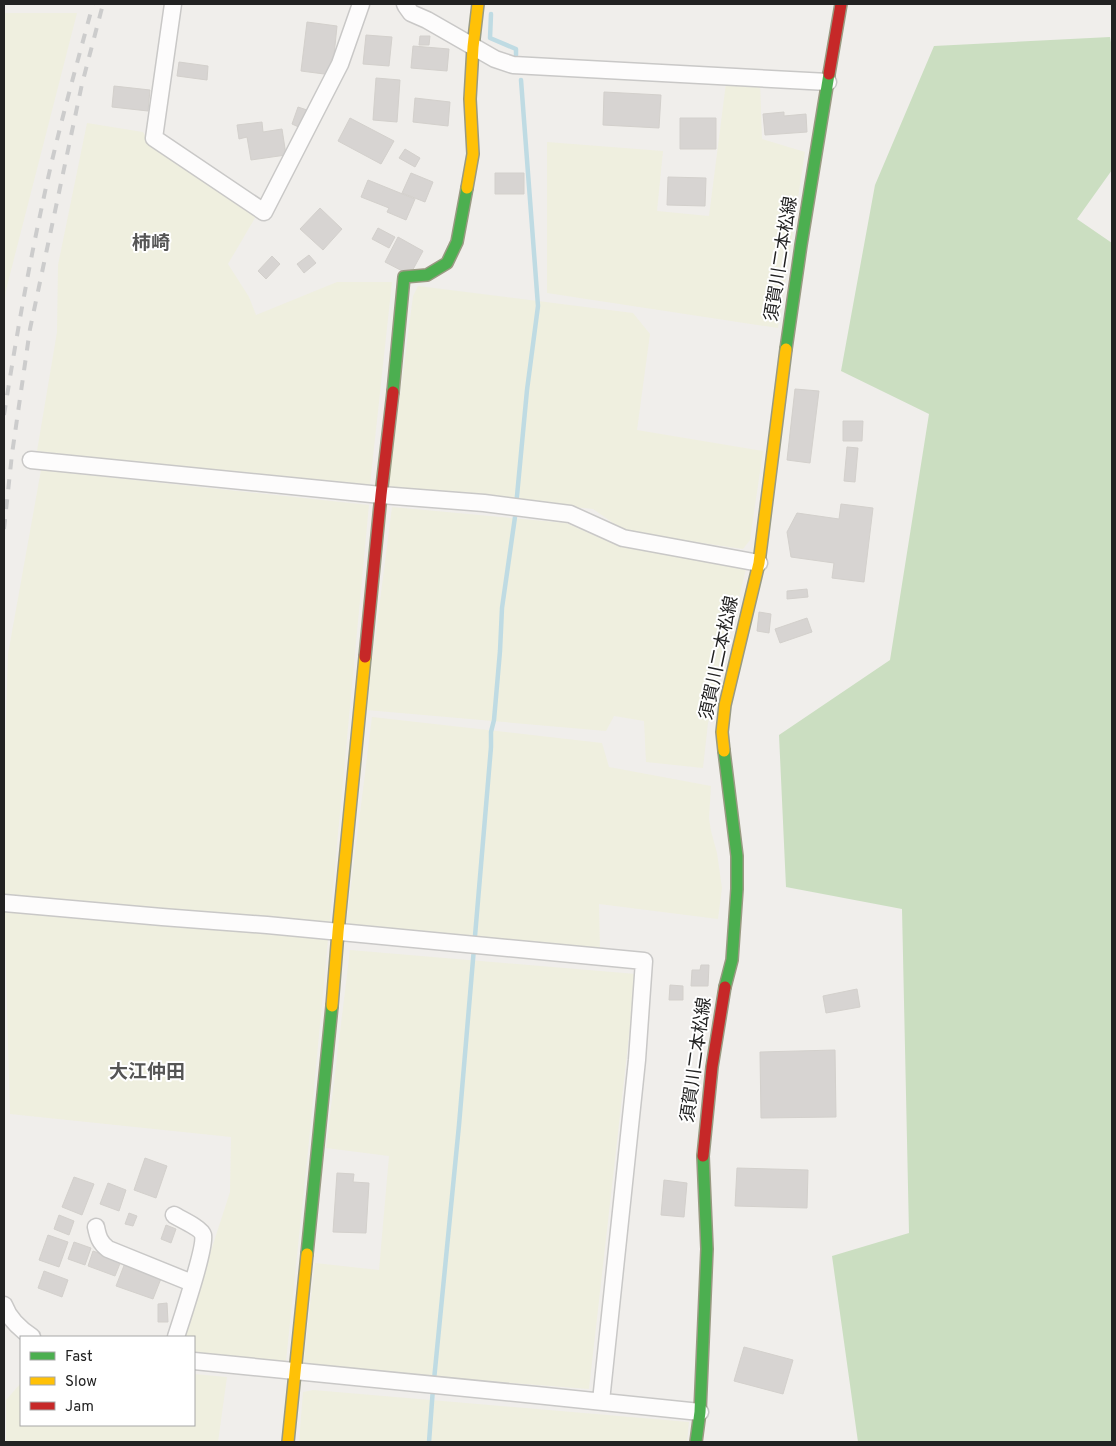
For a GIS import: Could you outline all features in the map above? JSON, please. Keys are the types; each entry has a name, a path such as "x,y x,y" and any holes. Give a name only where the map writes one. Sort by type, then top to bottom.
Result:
{"street":[{"path":"173,4 154,138 264,212 340,64 361,4"},
{"path":"406,4 411,13 496,59 513,65 828,82"},
{"path":"288,1442 327,1066 338,932 381,495 392,416 404,276 427,275 447,263 457,242 473,154 470,99 478,4"},
{"name":"須賀川二本松線","path":"696,1442 700,1412 706,1250 704,1152 712,1067 724,992 732,960 737,889 737,856 722,732 728,692 758,563 788,331 841,4"},
{"path":"31,460 517,507 570,514 623,538 758,563"},
{"path":"4,903 267,925 644,961 636,1069 601,1401"},
{"path":"174,1215 200,1230 203,1235 200,1256 176,1336"},
{"path":"96,1227 102,1245 108,1249 192,1283"},
{"path":"4,1306 7,1314 30,1336"},
{"path":"195,1361 700,1412"}],"green space":[{"path":"4,13 77,13 6,290 4,306"},
{"path":"1110,37 1112,48 1112,170 1077,219 1112,243 1112,1442 858,1442 832,1256 909,1233 902,909 786,887 779,735 890,660 929,414 841,371 875,185 934,46"},
{"path":"760,81 762,139 805,152 778,328 547,293 547,142 663,151 657,211 709,216 726,83"},
{"path":"87,123 143,132 152,147 259,211 228,264 249,297 256,315 337,282 392,282 370,485 243,475 37,451 57,332 58,265"},
{"path":"418,286 633,313 650,334 637,430 763,451 750,540 743,549 626,532 593,509 388,488 413,296"},
{"path":"41,470 369,505 309,1141 286,1361 195,1353 195,1336 183,1336 230,1192 231,1137 10,1114 4,900 4,777 8,654"},
{"path":"392,507 566,523 616,545 746,569 708,723 703,768 646,762 644,721 614,716 606,731 366,710"},
{"path":"372,717 602,743 609,767 711,786 709,818 722,888 718,919 599,904 600,951 346,926"},
{"path":"350,950 636,974 589,1389 303,1367 315,1263 379,1270 389,1156 326,1148"},
{"path":"195,1374 227,1377 218,1442 6,1442 6,1400 20,1384 20,1426 195,1426"},
{"path":"313,1390 689,1422 687,1442 299,1442 303,1392"}],"building":[{"path":"307,22 337,26 332,75 301,71"},
{"path":"366,35 392,37 389,66 363,64"},
{"path":"420,36 430,36 429,45 419,45"},
{"path":"413,46 449,49 447,71 411,68"},
{"path":"179,62 208,66 207,80 177,76"},
{"path":"376,78 400,80 397,122 373,120"},
{"path":"114,86 150,90 148,111 112,107"},
{"path":"604,92 661,95 659,128 603,125"},
{"path":"415,98 450,102 448,126 413,122"},
{"path":"298,107 310,111 303,129 292,124"},
{"path":"784,112 784,116 806,114 807,132 765,135 763,114"},
{"path":"350,118 394,141 381,164 338,141"},
{"path":"680,118 716,118 716,149 680,149"},
{"path":"262,122 263,132 282,129 286,155 251,160 247,137 239,139 237,125"},
{"path":"405,149 420,158 415,167 399,158"},
{"path":"411,173 433,182 425,202 402,193"},
{"path":"495,173 524,173 524,194 495,194"},
{"path":"668,177 706,178 705,206 667,205"},
{"path":"368,180 415,199 406,220 387,212 389,208 361,197"},
{"path":"320,208 342,229 323,250 300,229"},
{"path":"378,228 395,237 389,248 372,239"},
{"path":"398,237 423,251 410,275 385,262"},
{"path":"309,255 316,263 304,273 297,264"},
{"path":"272,256 280,264 266,279 258,271"},
{"path":"795,389 819,391 810,463 787,460"},
{"path":"843,421 863,421 862,441 843,441"},
{"path":"847,447 858,448 855,482 844,481"},
{"path":"841,504 873,508 864,582 832,578 834,563 791,557 787,532 797,513 839,519"},
{"path":"807,589 808,597 787,599 787,591"},
{"path":"759,612 771,614 769,633 757,631"},
{"path":"807,618 812,632 780,643 775,629"},
{"path":"701,965 709,965 708,986 691,986 692,970 700,970"},
{"path":"670,985 683,986 683,1000 669,1000"},
{"path":"857,989 860,1007 826,1013 823,996"},
{"path":"835,1050 836,1117 761,1118 760,1052"},
{"path":"145,1158 167,1166 156,1198 134,1190"},
{"path":"737,1168 808,1170 807,1208 735,1206"},
{"path":"337,1173 354,1174 353,1182 369,1183 366,1233 333,1232"},
{"path":"74,1177 94,1184 82,1215 62,1207"},
{"path":"664,1180 687,1183 684,1217 661,1215"},
{"path":"108,1183 126,1190 119,1211 100,1204"},
{"path":"129,1213 137,1216 133,1226 125,1224"},
{"path":"59,1215 74,1221 69,1235 54,1229"},
{"path":"166,1225 176,1229 171,1243 161,1239"},
{"path":"48,1235 68,1242 59,1267 39,1260"},
{"path":"74,1242 91,1248 85,1265 68,1259"},
{"path":"93,1251 121,1261 115,1276 88,1266"},
{"path":"125,1263 162,1276 153,1299 116,1286"},
{"path":"44,1271 68,1280 62,1297 38,1288"},
{"path":"167,1303 168,1322 158,1322 158,1304"},
{"path":"744,1347 793,1360 783,1394 734,1381"}],"waterway":[{"path":"491,14 490,38 516,49 516,55"},
{"path":"434,1380 459,1125 491,732 494,720 500,651 502,608 515,517 527,390 538,306 521,80"},
{"path":"429,1442 433,1388"}],"railway":[{"path":"4,415 26,284 47,181 93,4"},
{"path":"4,529 12,454 30,329 82,84 103,4"}],"traffic: fast":[{"path":"786,349 829,74"},
{"path":"393,392 404,277 427,275 447,263 457,242 467,188"},
{"path":"724,751 737,856 737,889 732,960 725,987"},
{"path":"307,1254 332,1006"},
{"path":"696,1442 700,1412 707,1249 703,1156"}],"traffic: slow":[{"path":"467,188 473,154 470,99 478,4"},
{"path":"724,751 722,732 725,705 759,563 786,349"},
{"path":"332,1006 365,657"},
{"path":"288,1442 307,1254"}],"traffic: jam":[{"path":"829,74 841,4"},
{"path":"365,657 393,392"},
{"path":"703,1156 712,1067 725,987"}],"district":[{"name":"柿崎","path":"151,244"},
{"name":"大江仲田","path":"147,1073"}]}
